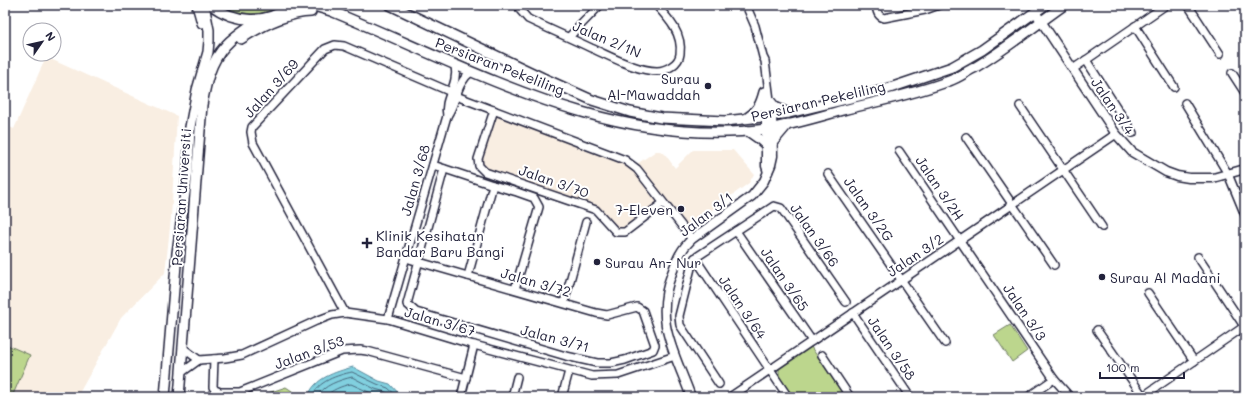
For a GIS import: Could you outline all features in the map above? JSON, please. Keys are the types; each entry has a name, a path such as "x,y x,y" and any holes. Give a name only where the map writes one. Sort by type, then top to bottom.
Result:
{"main road":[{"path":"190,126 191,95 201,60 204,31 197,5"},
{"name":"Persiaran Universiti","path":"165,397 178,253 188,170 190,126 196,90 208,52 209,30 204,5"},
{"path":"211,5 227,15 237,18 258,20"},
{"name":"Persiaran Pekeliling","path":"390,5 592,100 661,118 725,121 789,113 884,90 952,67 982,50 1045,5"},
{"name":"Persiaran Pekeliling","path":"258,20 273,16 289,7 314,6 346,17 471,72 551,103 631,124 674,131 718,132 748,131 788,124 891,99 951,81 986,60 1064,5"},
{"path":"200,131 210,87 217,66 226,53 248,34 276,21 300,13 310,12 334,17 346,17"},
{"name":"Persiaran Universiti","path":"179,397 202,105 207,80 215,58 226,44 258,20"},
{"path":"746,119 756,112 764,92"},
{"path":"770,101 775,107 789,113"},
{"path":"748,131 770,145 788,124"}],"street":[{"name":"Jalan 2/1N","path":"519,5 520,10 528,19 630,64 659,71 667,69 678,60 681,46 678,33 669,19 656,5"},
{"path":"569,37 600,5"},
{"path":"746,5 755,26 765,61 770,101 769,116"},
{"path":"876,5 878,14 880,17 884,18 925,10 939,5"},
{"path":"1073,69 1166,5"},
{"path":"1188,5 1220,54"},
{"name":"Jalan 3/4","path":"1035,12 1116,134 1132,152 1166,172 1178,176 1213,178 1245,169"},
{"path":"1135,26 1174,87"},
{"name":"Jalan 3/69","path":"345,312 254,143 251,132 252,127 325,50 335,45 344,46 454,94 625,160 637,169 692,239"},
{"path":"763,57 761,61 764,92 769,116"},
{"path":"1086,60 1133,133"},
{"name":"Jalan 3/68","path":"388,319 447,116 452,110 456,78 455,65"},
{"name":"Jalan 3/68","path":"454,94 462,79 471,72"},
{"path":"1232,73 1245,93"},
{"path":"1185,103 1228,174 1245,215"},
{"path":"1020,106 1102,227"},
{"name":"Jalan 3/70","path":"494,110 478,159 479,166 485,172 596,210 616,232 625,232 663,203"},
{"name":"Jalan 3/1","path":"691,397 666,330 664,307 670,277 676,260 685,246 692,239 752,196 761,185 768,172 766,166 770,145 769,116"},
{"name":"Jalan 3/2","path":"730,397 1116,134"},
{"path":"966,137 1054,265"},
{"name":"Jalan 3/2H","path":"899,151 960,240"},
{"path":"433,165 534,198 539,207 515,289"},
{"path":"419,262 444,169"},
{"name":"Jalan 3/2G","path":"828,174 945,343"},
{"path":"468,276 492,185"},
{"name":"Jalan 3/66","path":"695,258 774,206 781,208 846,302"},
{"path":"564,303 586,222"},
{"name":"Jalan 3/65","path":"736,230 812,341"},
{"name":"Jalan 3/3","path":"960,240 1054,379 1070,397"},
{"path":"1097,330 1142,397 1245,326 1198,257"},
{"name":"Jalan 3/72","path":"406,258 607,315 637,307"},
{"path":"695,258 679,316 680,325 719,384"},
{"name":"Jalan 3/64","path":"695,258 788,397"},
{"name":"Jalan 3/71","path":"419,262 407,304 416,312 566,356 597,363 610,363 625,360 653,350 655,346 643,311 637,307"},
{"path":"1148,293 1194,360"},
{"name":"Jalan 3/67","path":"199,360 242,355 321,319 345,312 388,319 474,345 592,376 618,375 675,356"},
{"name":"Jalan 3/58","path":"853,314 910,397"},
{"path":"461,397 474,345"},
{"path":"181,373 199,360 183,348"},
{"name":"Jalan 3/53","path":"214,359 213,387 220,392 240,392 342,351 353,350 367,351 466,378"},
{"path":"822,355 850,397"},
{"path":"562,397 569,371"},
{"path":"512,397 517,377"},
{"path":"1028,397 1054,379"}],"shaded area":[{"path":"44,62 57,62 177,116 171,218 165,273 121,318 77,397 5,397 5,125 14,129"},
{"path":"496,114 622,162 631,167 659,201 624,229 617,229 598,208 487,170 480,164"},
{"path":"693,150 733,150 754,174 749,183 687,228 637,164 656,151 660,151 665,154 675,168"}],"green space":[{"path":"223,5 280,5 267,12 252,14 229,9"},
{"path":"1010,325 1027,351 1012,362 994,335"},
{"path":"5,344 30,355 12,397 5,397"},
{"path":"811,347 845,397 793,397 779,376 779,368"},
{"path":"286,387 298,395 298,397 262,397 262,395"}],"water":[{"path":"353,367 379,381 390,384 402,397 308,397 311,390 320,380 339,371"}],"place":[{"name":"Surau Al-Mawaddah","path":"708,86"},
{"name":"7-Eleven","path":"681,209"},
{"name":"Klinik Kesihatan Bandar Baru Bangi","path":"367,243"},
{"name":"Surau An- Nur","path":"597,262"},
{"name":"Surau Al Madani","path":"1102,277"}]}
